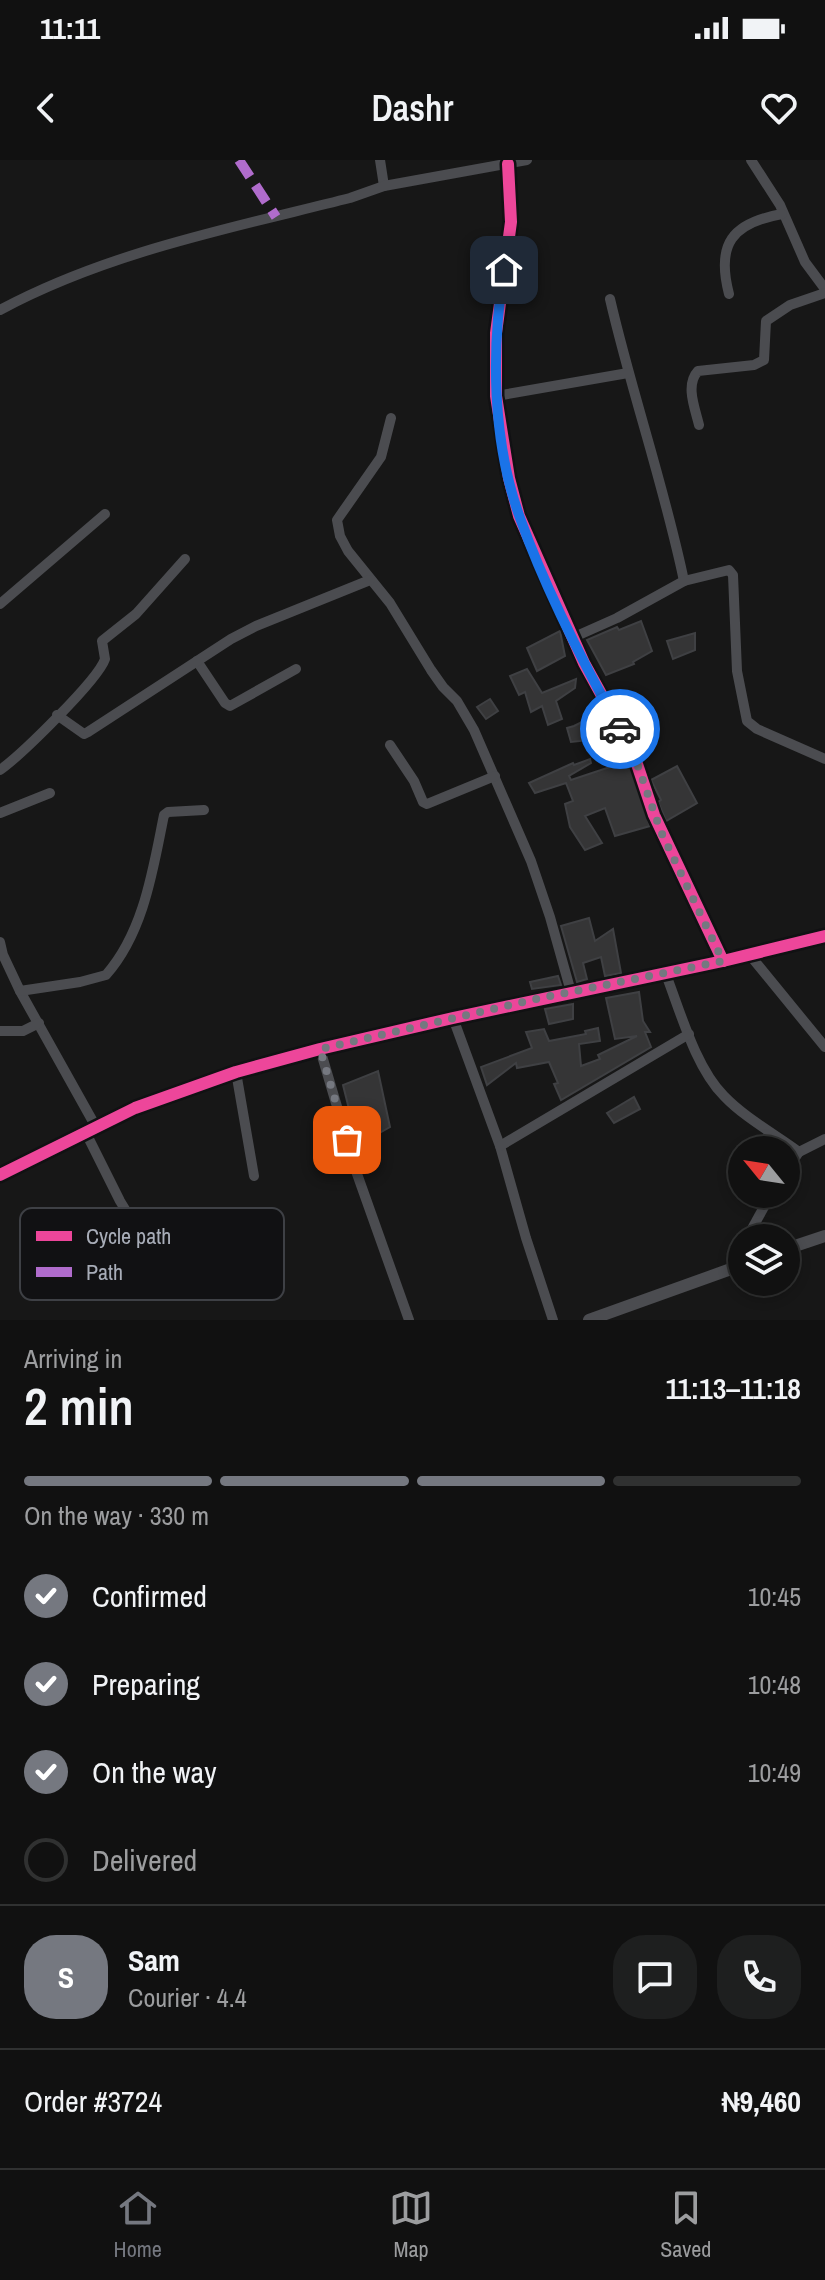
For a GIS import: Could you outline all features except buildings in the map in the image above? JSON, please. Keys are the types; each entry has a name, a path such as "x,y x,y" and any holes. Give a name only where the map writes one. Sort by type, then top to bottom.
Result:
{"street":[{"path":"380,160 384,186"},
{"path":"0,310 35,291 97,265 350,198 384,186 527,160"},
{"path":"699,425 692,377 698,371 754,365 764,360 766,321 790,305 825,291 805,262 770,188 751,160"},
{"path":"508,164 511,222 496,333 496,396 509,478 519,516 592,680 633,752 657,824 723,961"},
{"path":"729,294 725,258 728,241 750,224 782,214"},
{"path":"610,299 628,373 669,508 684,581"},
{"path":"496,396 628,373"},
{"path":"391,418 381,457 337,520 340,536 348,551 390,603 474,730 531,861 571,992"},
{"path":"0,604 105,514"},
{"path":"0,770 41,733 105,663 102,641 136,614 185,559"},
{"path":"572,638 617,618 684,581 731,571 737,671 747,721 757,729 825,759"},
{"path":"57,715 84,734 256,626 370,580"},
{"path":"197,661 230,706 296,669"},
{"path":"390,745 427,804 495,776"},
{"path":"0,813 50,793"},
{"path":"20,991 106,975 129,941 147,891 164,815 168,812 204,810"},
{"path":"0,1175 135,1108 236,1072 453,1018 723,961 825,936"},
{"path":"0,942 20,991 39,1023 126,1208"},
{"path":"749,954 825,1047"},
{"path":"665,972 689,1034 706,1070 723,1096 777,1136"},
{"path":"453,1018 500,1146 553,1320"},
{"path":"0,1031 23,1031 39,1023"},
{"path":"500,1146 689,1034"},
{"path":"320,1049 356,1171 409,1320"},
{"path":"236,1072 254,1176"},
{"path":"800,1152 825,1139"},
{"path":"800,1244 825,1236"},
{"path":"589,1320 728,1269"}],"marked path":[{"path":"239,160 276,217"}],"cycle path":[{"path":"508,164 511,222 496,333 496,396 509,478 519,516 584,663 633,752 654,815 723,961"},
{"path":"0,1175 135,1108 236,1072 453,1018 723,961 825,936"}],"way so far":[{"path":"347,1140 320,1049 541,998 723,961 661,832 633,752 620,729"}],"route":[{"path":"504,270 495,366 496,396 509,478 519,516 542,571 592,680 620,729"}]}
